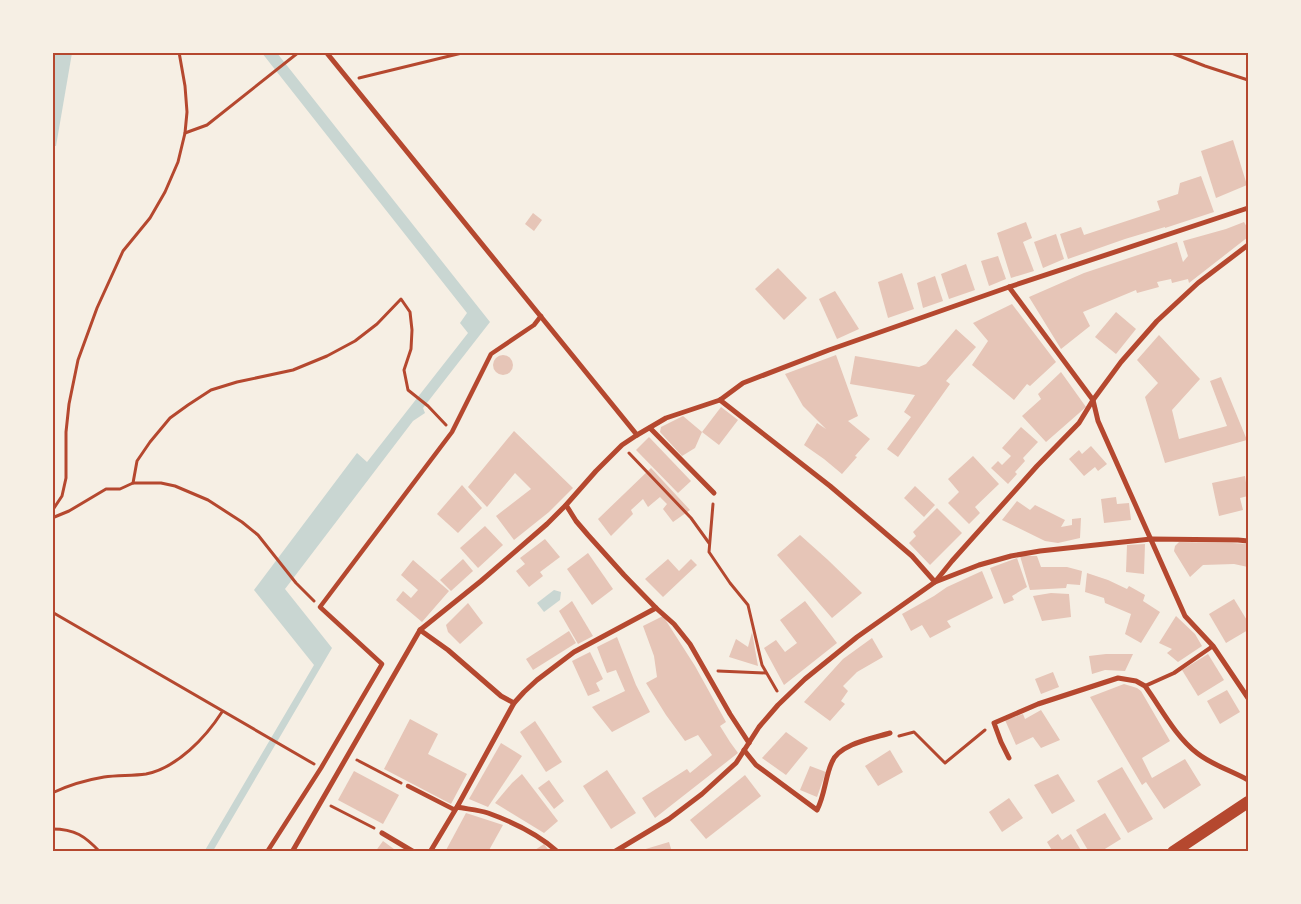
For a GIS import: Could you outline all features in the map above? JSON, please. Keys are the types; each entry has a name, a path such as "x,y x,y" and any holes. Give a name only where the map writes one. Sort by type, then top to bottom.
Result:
{"main road":[{"path":"1173,852 1248,802"}],"street":[{"path":"326,52 637,434"},
{"path":"292,852 420,630 547,524 622,445 637,434 666,418 720,400 743,383 838,346 1248,208"},
{"path":"935,582 1037,466 1079,423 1093,400 1121,362 1157,321 1198,283 1248,245"},
{"path":"1009,287 1093,400 1098,421 1185,616 1213,646 1248,698"},
{"path":"266,852 321,768 382,664 320,607 452,432 491,354 534,325 541,316"},
{"path":"720,400 830,486 912,556 935,582"},
{"path":"650,428 714,493"},
{"path":"566,505 588,535 624,575 674,624 690,644 749,743"},
{"path":"614,852 669,819 702,794 736,763 759,726 805,679 856,637 935,582 979,565 1011,556 1040,551 1151,539 1248,541"},
{"path":"430,852 514,703 524,692 574,652 656,608"},
{"path":"420,630 448,650 501,696 514,703"},
{"path":"1010,758 1001,742 994,723 1038,704 1118,678 1136,681 1145,686 1178,734 1197,753 1248,780"},
{"path":"744,750 756,764 816,810 821,801 832,760 848,746 890,733"},
{"path":"408,786 456,808 487,813 523,828 547,842 558,852"},
{"path":"382,833 414,852"}],"lane":[{"path":"1145,686 1174,673 1213,646"}],"path":[{"path":"52,511 62,496 66,478 66,432 69,404 78,360 97,308 123,251 150,218 165,192 178,162 185,133 187,112 179,52"},
{"path":"185,133 207,125 300,52"},
{"path":"348,80 466,52"},
{"path":"1169,52 1248,80"},
{"path":"133,484 137,461 150,442 170,418 188,405 211,390 237,382 293,370 327,356 355,341 377,324 401,299 410,312 412,330 411,349 404,370 408,390 428,406 452,432"},
{"path":"622,445 691,518 709,543"},
{"path":"52,518 70,511 106,489 120,489 133,484 161,483 174,486 208,500 227,511 252,530 296,583 320,607"},
{"path":"714,493 709,552 748,605 762,665 783,700"},
{"path":"52,612 321,768"},
{"path":"705,670 767,673"},
{"path":"52,793 104,777 148,774 159,770 175,762 190,749 212,728 222,712"},
{"path":"890,733 894,738 914,732 945,763 994,723"},
{"path":"348,756 408,786"},
{"path":"321,802 382,833"},
{"path":"52,829 72,831 88,840 100,852"}],"shaded area":[{"path":"52,53 72,53 56,146 53,146"},
{"path":"262,53 277,53 490,322 423,408 425,413 413,421 285,589 332,648 213,851 204,852 314,665 254,590 357,453 367,462 468,333 460,323 467,313"},
{"path":"554,590 561,592 560,600 544,612 537,603"}],"building":[{"path":"1233,140 1247,185 1216,198 1201,151"},
{"path":"1201,176 1214,212 1125,239 1068,259 1060,234 1081,227 1084,235 1160,210 1157,201 1178,194 1180,183"},
{"path":"533,213 542,220 534,231 525,224"},
{"path":"1026,222 1032,238 1023,242 1034,271 1011,278 997,233"},
{"path":"1244,222 1248,229 1248,237 1189,283 1188,279 1172,283 1171,279 1157,282 1159,287 1137,293 1136,290 1083,312 1090,326 1061,349 1029,297 1084,273 1177,242 1183,262 1188,256 1183,241"},
{"path":"1056,234 1064,259 1043,268 1034,242"},
{"path":"998,256 1006,279 989,286 981,261"},
{"path":"966,264 975,290 949,299 941,274"},
{"path":"778,268 807,298 784,320 755,289"},
{"path":"902,273 914,309 888,318 878,282"},
{"path":"935,276 943,301 923,308 917,283"},
{"path":"835,291 859,329 837,339 819,299"},
{"path":"1012,304 1056,362 1030,386 1027,384 1014,400 972,365 988,341 973,323"},
{"path":"1116,312 1136,329 1116,354 1095,337"},
{"path":"956,329 976,347 946,381 950,384 898,457 887,449 911,417 904,412 915,395 850,384 855,356 919,367 926,364"},
{"path":"1159,335 1200,379 1172,410 1179,439 1227,426 1210,381 1221,377 1247,440 1165,463 1145,397 1158,383 1137,360"},
{"path":"503,355 510,358 513,365 510,372 503,375 496,372 493,365 496,358"},
{"path":"836,355 858,416 848,421 870,439 842,474 804,445 817,423 826,429 803,406 785,374"},
{"path":"1061,372 1086,407 1046,442 1022,416 1041,399 1038,394"},
{"path":"721,407 738,420 719,445 702,432"},
{"path":"683,416 702,432 695,448 682,456 660,432 661,427"},
{"path":"1021,427 1038,442 1023,458 1025,461 1015,472 1017,474 1008,484 991,468 998,461 1002,465 1011,456 1002,448"},
{"path":"514,431 573,488 549,512 514,540 496,516 531,489 515,473 487,507 468,487"},
{"path":"649,437 691,481 678,493 636,450"},
{"path":"1091,446 1107,464 1098,471 1095,467 1084,476 1069,459 1079,450 1082,454"},
{"path":"973,456 999,484 975,507 980,513 969,524 948,503 959,492 948,479"},
{"path":"651,468 690,510 673,522 663,509 667,504 660,497 648,507 643,499 631,510 633,514 611,536 598,519"},
{"path":"1245,476 1248,496 1240,498 1243,510 1219,516 1212,483"},
{"path":"462,485 482,508 458,533 437,514"},
{"path":"915,486 935,505 924,517 904,498"},
{"path":"1116,497 1117,504 1129,503 1131,520 1104,523 1101,499"},
{"path":"1017,501 1030,510 1035,505 1065,520 1061,527 1072,525 1072,519 1081,518 1080,538 1058,543 1045,541 1002,520"},
{"path":"937,508 962,533 930,565 909,543 916,536 913,532"},
{"path":"485,526 503,545 478,568 460,548"},
{"path":"800,535 862,593 832,618 777,555"},
{"path":"545,539 560,557 540,572 543,576 529,587 516,571 525,564 520,558"},
{"path":"1179,542 1248,544 1248,567 1234,564 1203,565 1190,577 1174,551 1175,546"},
{"path":"1145,544 1144,574 1126,572 1127,545"},
{"path":"588,553 613,589 592,605 567,569"},
{"path":"1020,556 1037,556 1041,567 1067,567 1082,571 1080,585 1067,584 1066,588 1030,590"},
{"path":"1017,558 1027,587 1012,596 1014,600 1004,604 990,568"},
{"path":"463,559 473,571 451,591 440,580"},
{"path":"668,559 679,571 691,559 697,565 663,597 645,579"},
{"path":"413,560 449,591 422,622 396,600 403,591 411,598 418,590 401,575"},
{"path":"982,571 993,598 947,621 951,627 930,638 922,625 911,631 902,614 947,587"},
{"path":"1087,573 1127,589 1129,586 1145,595 1143,601 1160,612 1141,643 1125,634 1131,614 1105,603 1104,598 1085,592"},
{"path":"1051,593 1069,594 1071,617 1042,621 1033,596"},
{"path":"1234,599 1248,622 1248,630 1226,643 1209,614"},
{"path":"572,601 593,636 578,644 559,611"},
{"path":"805,601 837,643 784,685 764,648 776,640 785,652 797,643 780,620"},
{"path":"468,603 483,623 460,644 448,632 446,625"},
{"path":"663,616 695,666 726,722 720,726 738,753 655,818 642,798 687,769 690,773 712,755 698,735 685,741 646,683 657,677 654,656 643,626"},
{"path":"1176,616 1195,634 1202,646 1178,662 1167,653 1172,649 1159,643"},
{"path":"569,631 576,643 533,670 526,659"},
{"path":"752,632 758,666 729,657 736,639 748,647"},
{"path":"617,637 636,685 650,712 612,732 592,707 625,691 616,670 607,673 597,647"},
{"path":"872,638 883,657 857,672 843,686 848,691 841,701 845,704 830,721 804,702 843,659"},
{"path":"590,652 603,679 596,683 600,691 588,696 572,661"},
{"path":"1133,654 1125,671 1105,670 1092,674 1089,656"},
{"path":"1208,654 1224,680 1198,696 1182,670"},
{"path":"1053,672 1059,687 1041,694 1035,679"},
{"path":"1124,684 1141,691 1170,741 1142,758 1152,778 1185,759 1201,785 1164,809 1146,782 1142,785 1090,697"},
{"path":"1227,690 1240,712 1220,724 1207,701"},
{"path":"1041,710 1060,740 1041,748 1033,737 1016,745 1005,720 1023,714 1025,719"},
{"path":"410,719 438,734 428,754 467,774 451,804 384,769"},
{"path":"535,721 562,762 546,772 520,732"},
{"path":"786,732 808,748 786,775 762,758"},
{"path":"501,743 522,756 488,807 469,799"},
{"path":"890,750 903,772 878,786 865,766"},
{"path":"810,766 826,772 817,797 800,790"},
{"path":"1122,767 1153,819 1128,833 1097,781"},
{"path":"607,770 636,813 611,829 583,786"},
{"path":"354,771 399,795 383,824 338,800"},
{"path":"522,774 558,821 544,833 495,803"},
{"path":"1058,774 1075,801 1052,814 1034,785"},
{"path":"745,775 761,796 706,839 690,820"},
{"path":"549,780 564,801 554,809 538,788"},
{"path":"1009,798 1023,818 1002,832 989,812"},
{"path":"466,813 503,825 488,852 445,852"},
{"path":"1105,813 1121,839 1100,852 1089,852 1076,830"},
{"path":"1058,834 1062,840 1071,834 1082,852 1053,852 1047,842"},
{"path":"383,841 398,852 375,852"},
{"path":"669,842 672,852 639,852 639,851"},
{"path":"544,844 550,852 532,852"}]}
